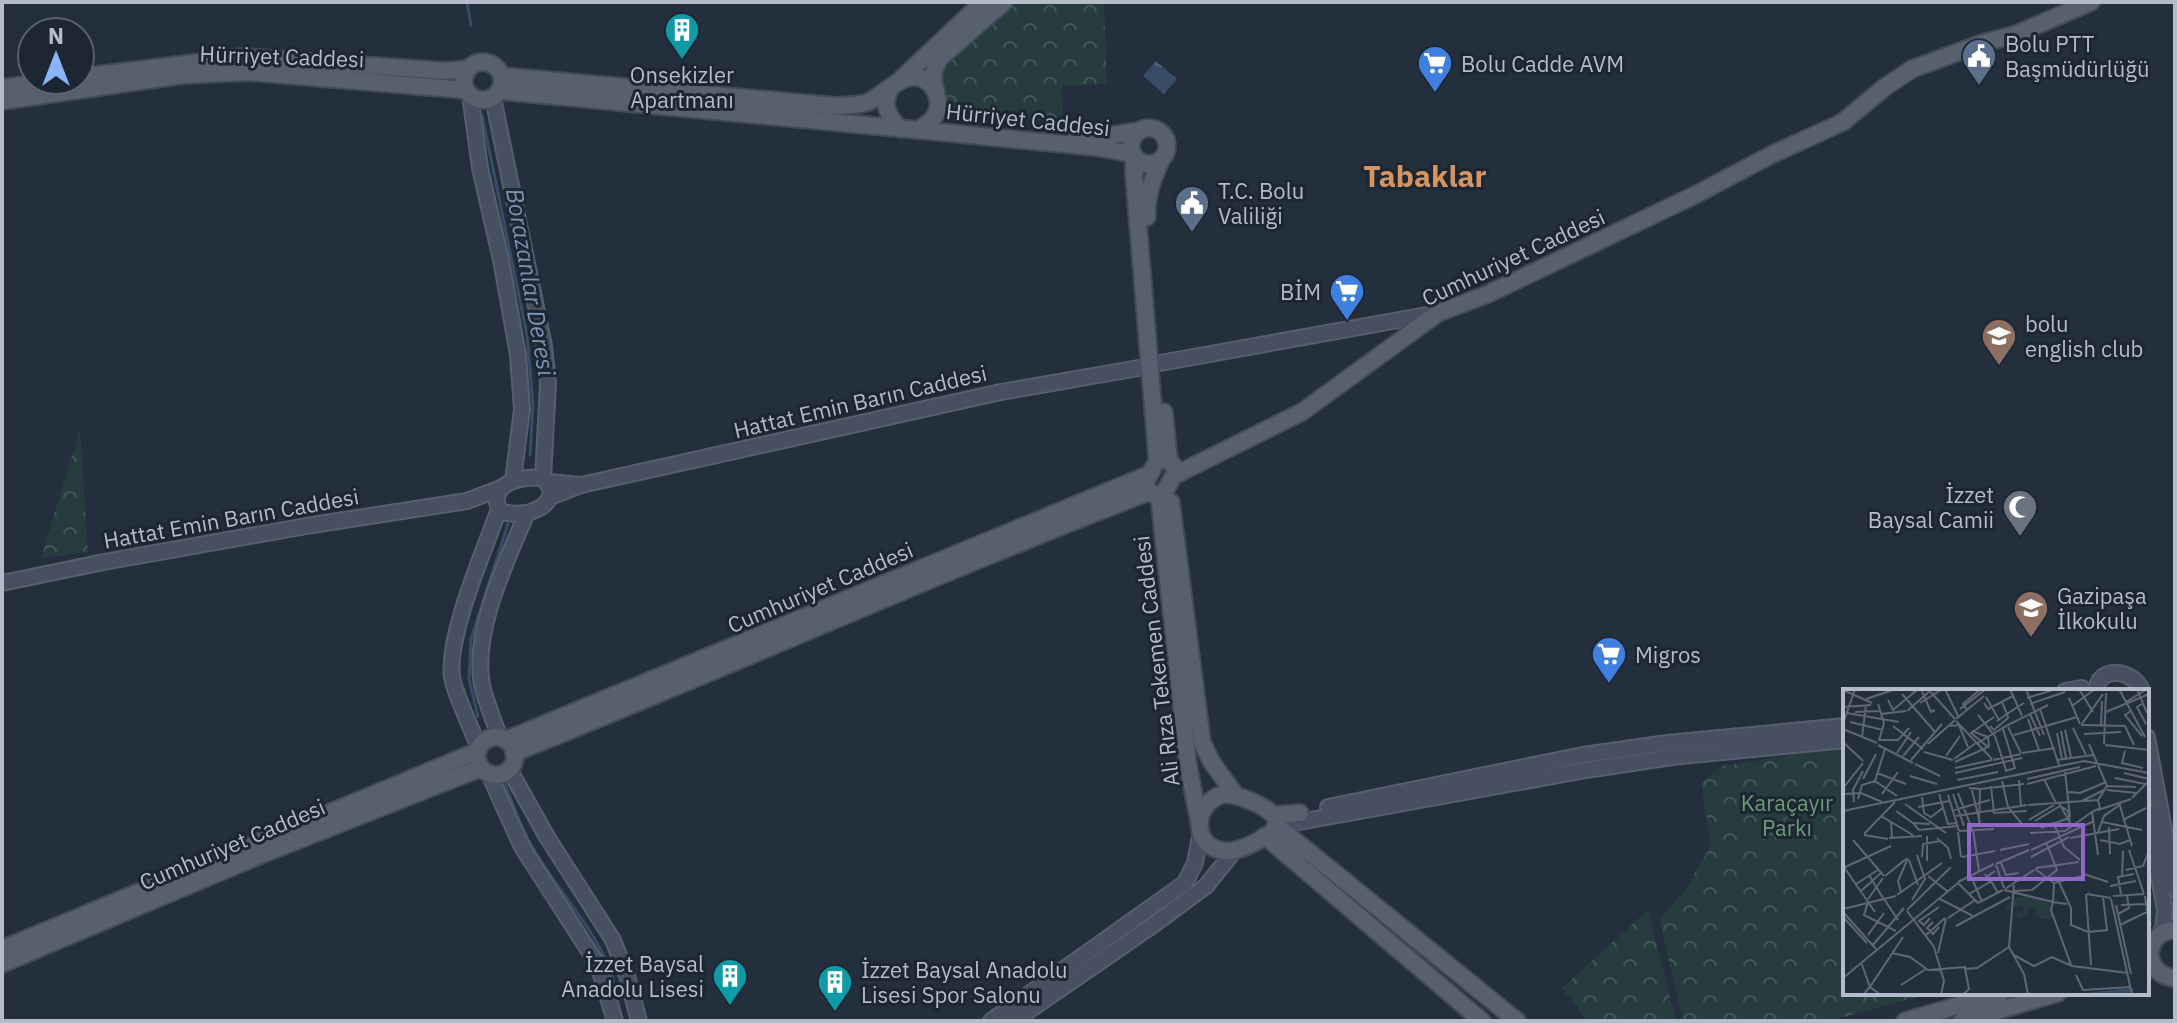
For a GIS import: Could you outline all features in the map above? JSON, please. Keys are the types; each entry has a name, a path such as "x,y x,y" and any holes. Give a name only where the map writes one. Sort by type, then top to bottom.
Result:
{"main road":[{"path":"468,92 481,100 498,88 836,106 863,104 896,82 983,2"},
{"path":"938,101 932,76 935,65 1004,2"},
{"name":"Cumhuriyet Caddesi","path":"507,750 609,715 975,560 1302,412 1438,313 1488,294 1843,122 1912,69 2014,35 2091,2"},
{"name":"Hürriyet Caddesi","path":"96,75 243,57 446,71 468,69"},
{"path":"467,501 498,508 507,513 527,513 542,507 547,485 548,383 544,346 495,66 489,63 477,63 468,69 464,79 518,355 522,409 507,485 497,496 498,508 455,643 452,680 482,760 522,847 598,965 615,1021"},
{"name":"Hürriyet Caddesi","path":"2,101 183,75 247,72 468,92"},
{"name":"Hürriyet Caddesi","path":"896,82 915,77 923,79 935,90 947,118 965,126 1088,136 1139,131"},
{"path":"896,82 886,100 886,108 900,129"},
{"name":"Hürriyet Caddesi","path":"498,88 1095,147 1134,156"},
{"name":"Hürriyet Caddesi","path":"918,130 931,121 938,101"},
{"path":"1154,129 1162,134 1166,143 1162,158 1148,164 1138,161 1130,146 1139,131 1154,129"},
{"name":"Ali Rıza Tekemen Caddesi","path":"1134,156 1155,364"},
{"name":"Ali Rıza Tekemen Caddesi","path":"1162,158 1146,203 1161,478 1188,765 1200,826"},
{"name":"Hattat Emin Barın Caddesi","path":"547,485 581,485 1001,392 1438,313"},
{"path":"467,501 535,477 547,485"},
{"name":"Cumhuriyet Caddesi","path":"507,750 1161,478"},
{"name":"Ali Rıza Tekemen Caddesi","path":"1161,478 1202,742 1211,761 1236,796"},
{"name":"Hattat Emin Barın Caddesi","path":"2,583 312,525 467,501"},
{"path":"527,513 506,562 485,626 479,663 482,684 507,750 547,837 613,940 639,1021"},
{"path":"2090,689 2104,677 2121,674 2134,678 2141,689"},
{"path":"1014,1021 1206,886 1235,850 1272,826 1300,813 1583,755 1667,743 1843,726"},
{"path":"482,760 488,739 507,750"},
{"path":"1272,826 1615,765 1843,740"},
{"path":"2149,748 2175,889"},
{"path":"482,760 501,774 507,750"},
{"name":"Cumhuriyet Caddesi","path":"2,949 271,836 482,760"},
{"name":"Cumhuriyet Caddesi","path":"2,964 482,760"},
{"path":"991,1021 1185,883 1195,863 1203,808 1208,801 1224,794 1236,796 1517,1021"},
{"path":"2149,823 2165,910 2163,927 2151,962 2164,977"},
{"path":"1200,826 1207,843 1215,849 1235,850"},
{"path":"1272,826 1323,885 1482,1021"},
{"path":"1905,1021 1994,995"},
{"path":"1962,1021 2051,995"}],"green space":[{"path":"1016,2 1104,2 1107,84 1062,86 1063,120 985,118 956,110 944,103 940,76 943,64"},
{"path":"80,429 88,552 41,558"},
{"name":"Karaçayır Parkı","path":"1843,747 1843,995 1924,995 1840,1018 1840,1021 1683,1021 1660,923 1662,916 1684,892 1711,845 1701,783 1722,766"},
{"path":"2149,892 2155,918 2149,930"},
{"path":"1648,910 1676,1021 1587,1021 1562,988"}],"water":[{"path":"1156,61 1177,79 1164,94 1143,76"}],"waterway":[{"name":"Borazanlar Deresi","path":"467,2 471,25"},
{"name":"Borazanlar Deresi","path":"482,115 527,335 533,405 530,455"},
{"name":"Borazanlar Deresi","path":"478,717 469,679 471,639 508,524"},
{"name":"Borazanlar Deresi","path":"504,781 531,845 602,953 611,974 623,1021"}],"place":[{"name":"Onsekizler Apartmanı","path":"682,61"},
{"name":"Bolu PTT Başmüdürlüğü","path":"1979,87"},
{"name":"Bolu Cadde AVM","path":"1435,94"},
{"name":"T.C. Bolu Valiliği","path":"1192,234"},
{"name":"BİM","path":"1347,322"},
{"name":"bolu english club","path":"1999,367"},
{"name":"İzzet Baysal Camii","path":"2020,538"},
{"name":"Gazipaşa İlkokulu","path":"2031,639"},
{"name":"Migros","path":"1609,685"},
{"name":"İzzet Baysal Anadolu Lisesi","path":"730,1007"},
{"name":"İzzet Baysal Anadolu Lisesi Spor Salonu","path":"835,1013"}],"district":[{"name":"Tabaklar","path":"1425,175"}]}
